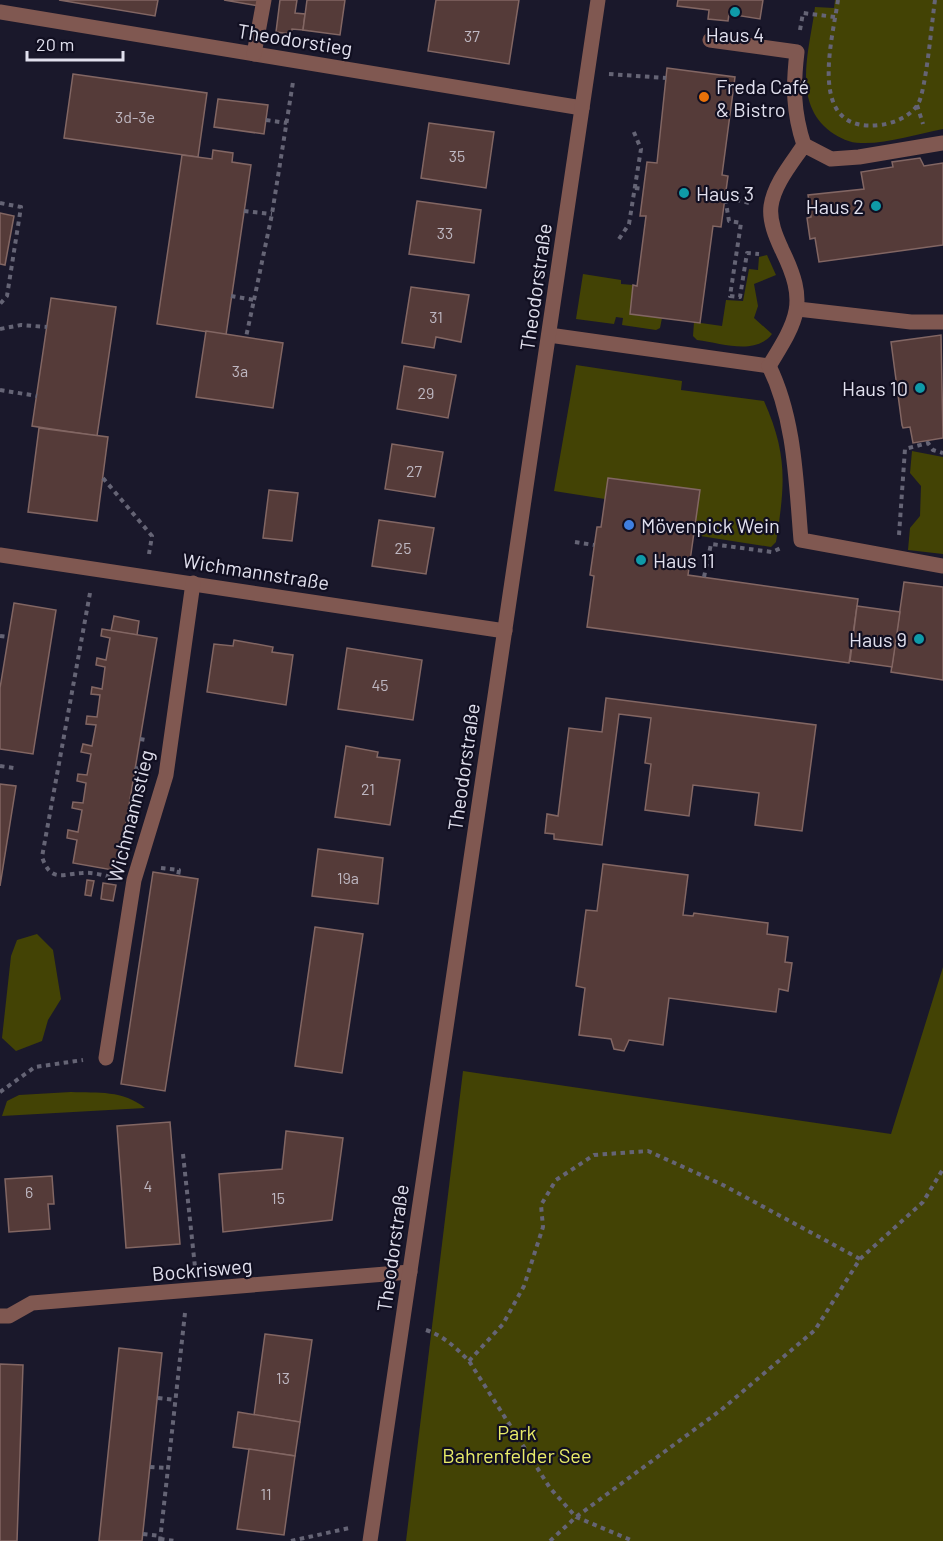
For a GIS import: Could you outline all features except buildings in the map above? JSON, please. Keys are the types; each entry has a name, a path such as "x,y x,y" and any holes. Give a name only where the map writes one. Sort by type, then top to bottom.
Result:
{"street":[{"path":"0,12 3,0"},
{"path":"254,54 264,0"},
{"name":"Theodorstraße","path":"370,1541 598,0"},
{"name":"Theodorstieg","path":"0,12 582,108"},
{"path":"710,40 797,52 793,89 794,107 804,145 780,182 771,206 776,238 797,288 798,309 787,337 769,366"},
{"path":"804,145 831,159 859,157 943,143"},
{"path":"798,309 911,322 943,322"},
{"path":"549,335 769,366"},
{"path":"769,366 779,386 792,444 801,540 943,566"},
{"name":"Wichmannstraße","path":"0,555 505,631"},
{"name":"Wichmannstieg","path":"106,1059 134,880 166,775 193,583"},
{"name":"Bockrisweg","path":"0,1316 9,1316 32,1303 410,1272"}],"path":[{"path":"838,0 826,80 832,101 838,110 856,124 866,127 884,124 908,115 920,101 935,0"},
{"path":"810,14 836,17"},
{"path":"246,337 273,214 297,61"},
{"path":"588,72 666,78"},
{"path":"266,120 287,123"},
{"path":"619,239 629,224 641,149 633,130"},
{"path":"635,188 644,189"},
{"path":"740,201 725,197 729,221 741,223 730,296 740,297 747,253 759,254 781,248"},
{"path":"0,203 21,207 7,296 0,304"},
{"path":"244,211 273,214"},
{"path":"231,296 254,300"},
{"path":"0,329 21,325 47,327"},
{"path":"0,390 37,396"},
{"path":"897,557 905,449 928,443 933,450 943,453"},
{"path":"103,478 152,536 146,576"},
{"path":"704,577 711,544 772,552 801,540"},
{"path":"575,542 594,545"},
{"path":"94,568 42,857 45,866 54,874 66,876 85,872 134,880"},
{"path":"0,636 8,637"},
{"path":"140,739 146,740"},
{"path":"0,766 14,768"},
{"path":"135,768 141,769"},
{"path":"158,867 179,870 178,876"},
{"path":"0,1092 15,1078 35,1067 61,1062 106,1059"},
{"path":"469,1360 503,1324 524,1286 543,1227 541,1205 556,1180 594,1155 648,1151 723,1185 860,1259"},
{"path":"160,1539 175,1400 192,1291 183,1154"},
{"path":"550,1541 576,1517 729,1403 815,1330 860,1259 923,1202 943,1169"},
{"path":"402,1323 437,1334 469,1360 550,1488 576,1517 633,1541"},
{"path":"158,1398 175,1400"},
{"path":"150,1467 168,1468"},
{"path":"291,1541 372,1522"},
{"path":"143,1534 175,1541"}],"green space":[{"path":"835,0 943,0 943,129 892,140 857,143 834,134 819,120 811,106 807,90 807,57 815,7 834,8"},
{"path":"767,255 776,275 754,284 758,306 754,318 772,334 757,345 747,346 697,340 693,336 694,322 722,326 726,300 743,301 749,269 758,270 759,257"},
{"path":"583,274 621,280 621,284 633,285 662,318 660,328 656,330 622,325 623,318 616,317 614,324 576,319"},
{"path":"576,365 682,381 681,390 764,401 772,420 781,454 782,487 776,542 771,547 694,535 699,490 609,478 605,499 554,491"},
{"path":"912,451 943,457 943,554 908,550 910,528 920,516 921,486 910,473"},
{"path":"37,934 53,950 61,999 48,1020 42,1041 16,1051 2,1038 11,956 17,940"},
{"name":"Park Bahrenfelder See","path":"943,967 943,1541 406,1541 463,1071 891,1134"},
{"path":"71,1092 119,1095 145,1108 2,1116 7,1101 19,1095"}],"place":[{"name":"Haus 4","path":"735,12"},
{"name":"Freda Café & Bistro","path":"704,97"},
{"name":"Haus 3","path":"684,193"},
{"name":"Haus 2","path":"876,206"},
{"name":"Haus 10","path":"920,388"},
{"name":"Mövenpick Wein","path":"629,525"},
{"name":"Haus 11","path":"641,560"},
{"name":"Haus 9","path":"919,639"}]}
